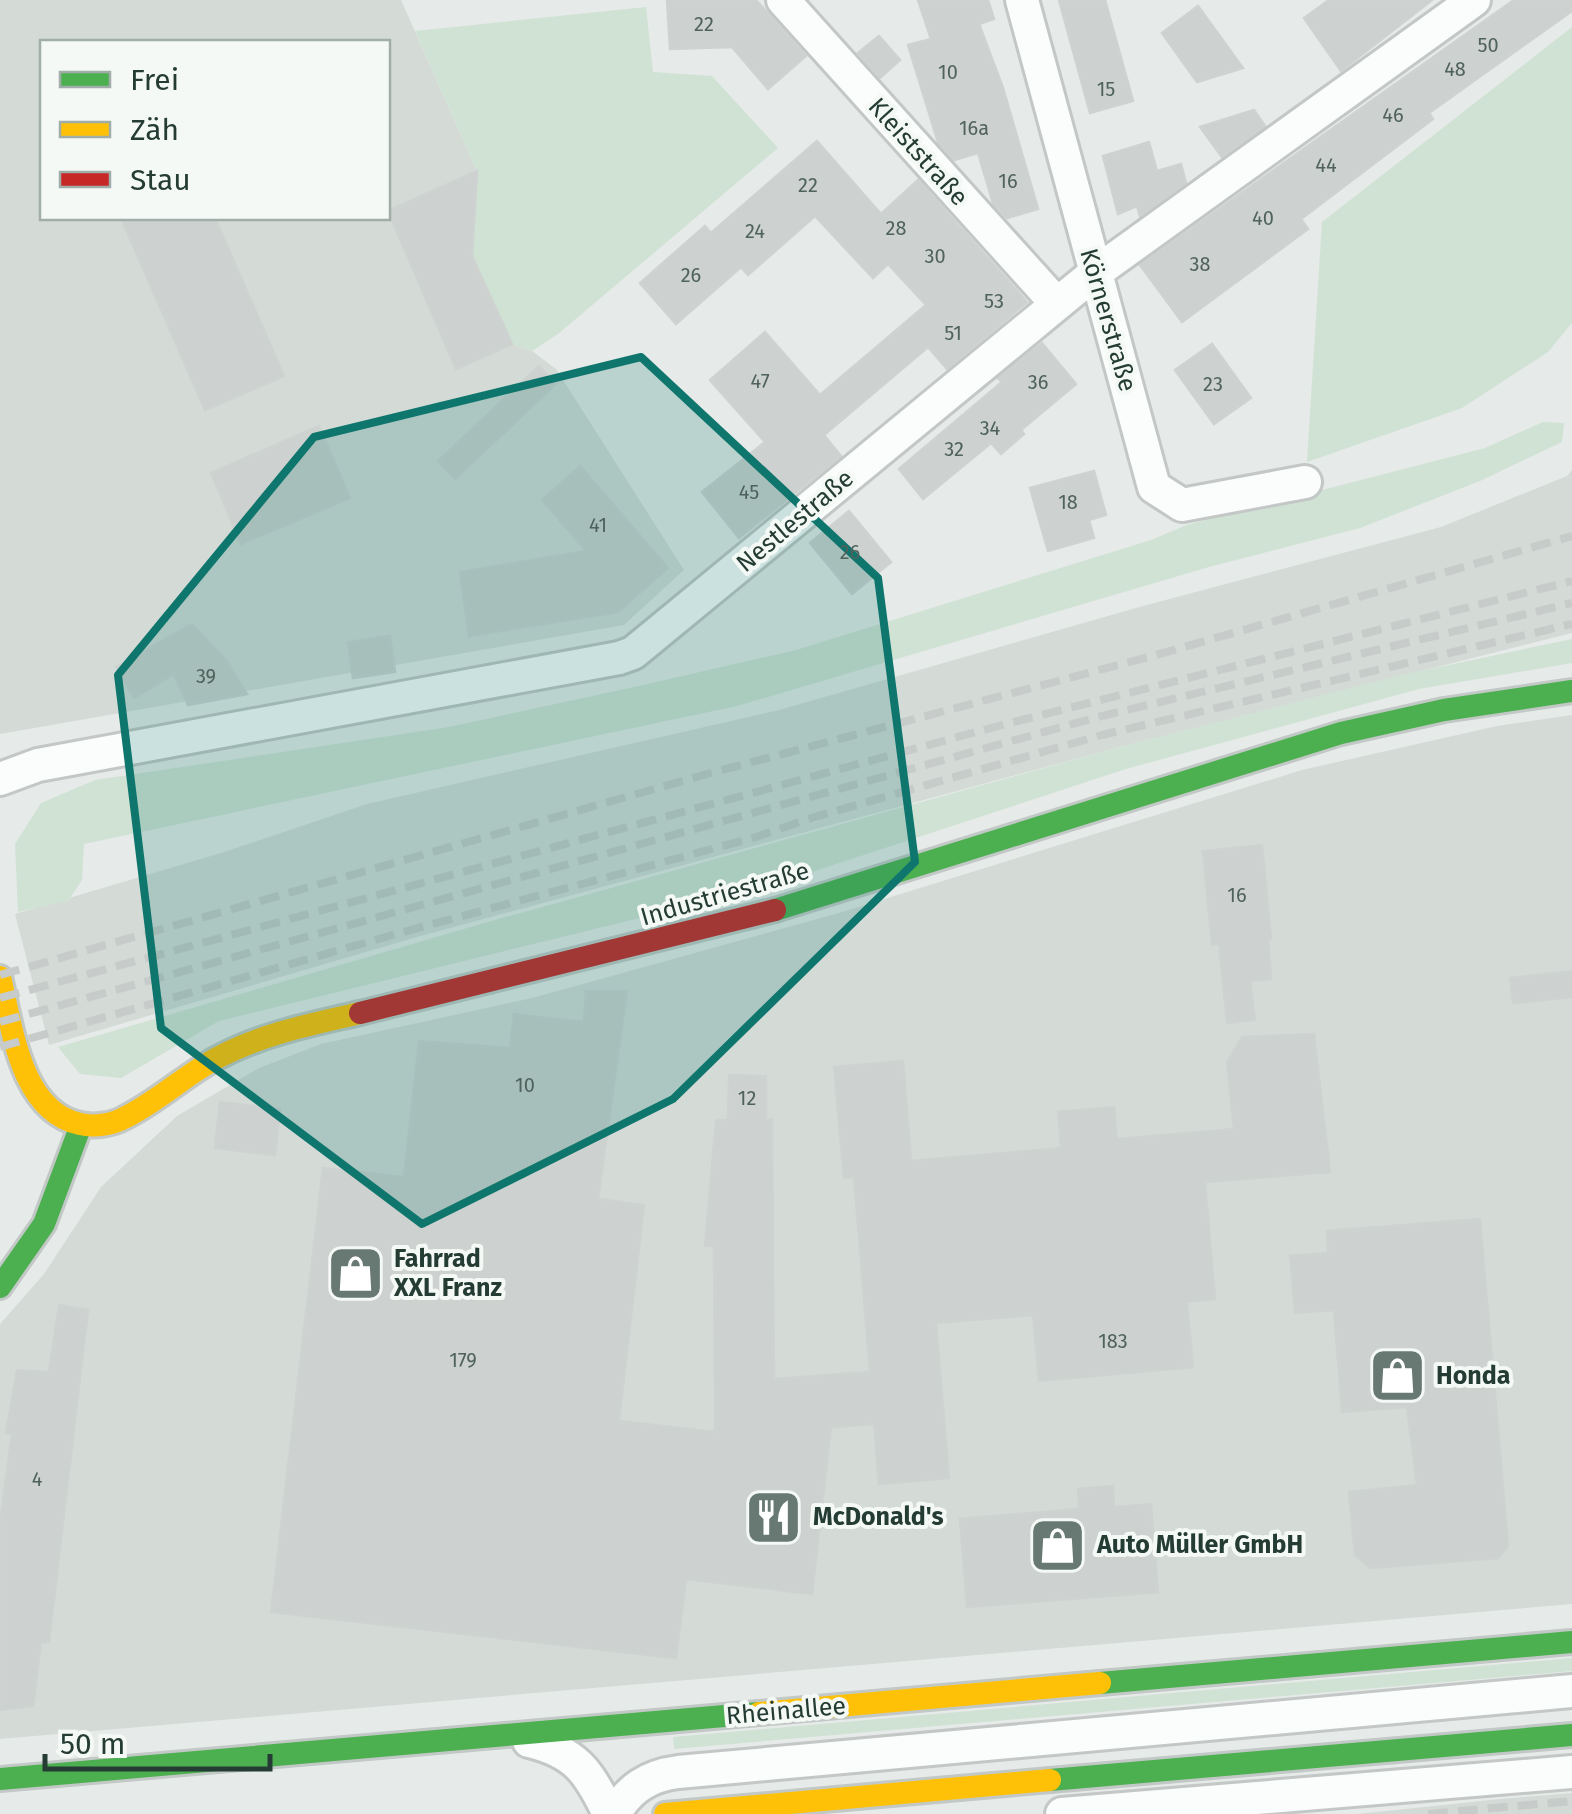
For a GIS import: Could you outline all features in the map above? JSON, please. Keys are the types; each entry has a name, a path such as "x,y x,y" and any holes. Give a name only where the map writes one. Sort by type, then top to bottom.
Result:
{"main road":[{"name":"Industriestraße","path":"82,1126 122,1120 220,1056 270,1035 772,912 1341,733 1444,710 1572,691"},
{"path":"0,977 31,1088 52,1113 82,1126 44,1224 0,1287"},
{"name":"Rheinallee","path":"0,1778 1572,1642"},
{"path":"664,1814 768,1808 1572,1735"}],"street":[{"name":"Kleiststraße","path":"782,0 1056,303"},
{"name":"Körnerstraße","path":"1022,0 1154,487 1182,505 1305,482"},
{"name":"Nestlestraße","path":"0,779 38,764 633,653 1094,273 1474,0"},
{"name":"Rheinallee","path":"612,1814 632,1790 657,1775 1572,1691"},
{"path":"497,1734 566,1752 587,1774 612,1814"},
{"path":"1062,1814 1572,1772"},
{"path":"768,1808 848,1814"}],"highlighted area":[{"path":"641,357 878,578 915,862 673,1099 422,1224 161,1028 118,675 314,437"}],"shaded area":[{"path":"0,0 401,0 477,171 472,256 512,344 532,351 556,369 684,570 624,625 0,734"},
{"path":"1572,470 1572,633 1120,747 417,937 49,1045 15,914 221,853 367,804 779,710 1143,606 1441,527 1567,476"},
{"path":"1572,715 1572,1604 0,1739 0,1324 44,1274 101,1187 177,1116 259,1068 321,1044 532,998 839,913 1302,770 1497,726"},
{"path":"1572,1793 1572,1814 1358,1814 1500,1799"}],"green space":[{"path":"646,7 653,72 712,76 778,148 558,334 532,351 512,344 472,256 477,171 415,31"},
{"path":"1572,27 1572,323 1548,352 1462,408 1307,462 1322,222"},
{"path":"1543,422 1564,423 1562,442 1480,481 1360,528 1209,567 737,706 84,844 82,880 68,901 18,912 15,844 41,803 95,780 449,727 796,650 1151,540 1187,525 1485,448"},
{"path":"1572,639 1572,663 1419,689 1126,769 766,887 219,1021 121,1078 80,1074 58,1047 495,920 1120,747 1406,674"},
{"path":"1572,1658 1572,1671 674,1749 673,1737"}],"building":[{"path":"667,0 756,0 806,56 768,89 732,47 670,49"},
{"path":"918,0 988,0 994,19 979,24 1003,88 1038,209 1007,218 993,203 978,153 954,160 938,142 908,45 931,39"},
{"path":"1059,0 1105,0 1133,101 1090,113"},
{"path":"1329,0 1432,0 1341,71 1304,18"},
{"path":"1514,0 1572,0 1572,11 1429,113 1433,119 1301,219 1308,229 1182,322 1140,265"},
{"path":"1198,6 1243,68 1197,82 1162,33"},
{"path":"879,36 900,60 880,78 858,53"},
{"path":"1254,110 1265,126 1222,157 1200,127"},
{"path":"817,141 881,214 918,180 1027,302 947,369 928,347 824,435 841,456 739,538 702,492 765,442 710,380 765,332 820,395 926,305 888,264 873,278 815,216 748,275 741,267 676,324 640,283 705,226 711,233"},
{"path":"1149,142 1157,171 1181,164 1186,183 1140,216 1137,206 1118,214 1103,156"},
{"path":"477,171 472,256 512,344 456,369 390,210"},
{"path":"122,220 216,220 284,376 205,410"},
{"path":"1042,343 1076,384 1021,430 1024,434 1001,454 991,443 923,499 899,469"},
{"path":"1212,344 1251,398 1214,424 1175,370"},
{"path":"539,366 556,384 455,479 438,461"},
{"path":"319,426 350,498 241,544 211,473"},
{"path":"580,466 668,568 618,612 469,636 460,572 586,551 542,500"},
{"path":"1094,471 1106,515 1089,520 1094,538 1048,551 1030,488"},
{"path":"849,511 891,562 852,594 810,543"},
{"path":"192,624 226,660 247,694 188,705 174,674 134,698 116,667"},
{"path":"390,636 395,672 353,678 348,642"},
{"path":"1262,845 1271,979 1250,981 1255,1020 1227,1023 1219,944 1212,945 1203,851"},
{"path":"1572,971 1572,997 1513,1003 1510,978"},
{"path":"586,991 627,991 598,1199 644,1205 619,1421 715,1432 714,1246 705,1246 716,1120 728,1120 729,1075 766,1076 766,1120 772,1119 774,1379 870,1372 854,1177 844,1178 834,1067 903,1061 911,1161 1061,1148 1058,1112 1114,1107 1117,1139 1234,1129 1227,1062 1242,1037 1314,1034 1330,1172 1205,1182 1215,1299 1187,1302 1193,1367 1039,1381 1033,1315 936,1323 949,1478 879,1484 874,1424 831,1427 812,1594 686,1579 676,1658 271,1612 323,1168 404,1177 419,1041 510,1048 514,1014 584,1022"},
{"path":"220,1102 280,1109 275,1155 215,1148"},
{"path":"1480,1219 1508,1546 1498,1558 1371,1568 1355,1555 1349,1492 1417,1485 1407,1407 1342,1412 1334,1310 1295,1313 1290,1256 1328,1253 1327,1231"},
{"path":"59,1305 88,1310 49,1642 41,1643 33,1706 0,1710 0,1523 12,1434 6,1433 17,1370 49,1372"},
{"name":"Auto Müller GmbH","path":"1113,1486 1114,1507 1151,1504 1158,1592 967,1607 960,1519 1079,1509 1078,1489"}],"railway":[{"path":"0,975 707,774 1156,655 1572,536"},
{"path":"0,998 998,726 1572,581"},
{"path":"0,1022 1098,717 1572,603"},
{"path":"0,1047 403,932 753,838 1102,735 1572,624"},
{"path":"1428,1814 1572,1801"}],"traffic: fast":[{"path":"775,910 1341,733 1444,710 1572,691"},
{"path":"0,1287 44,1224 81,1125"},
{"path":"1100,1683 1572,1642"},
{"path":"0,1779 759,1713"},
{"path":"1050,1780 1572,1735"}],"traffic: slow":[{"path":"0,977 15,1042 31,1085 60,1116 85,1125 108,1124 124,1118 209,1063 255,1041 360,1013"},
{"path":"759,1713 1100,1683"},
{"path":"665,1814 1050,1780"}],"traffic: jam":[{"path":"360,1013 775,910"}],"place":[{"name":"Fahrrad XXL Franz","path":"355,1273"},
{"name":"Honda","path":"1397,1376"},
{"name":"McDonald's","path":"774,1517"},
{"name":"Auto Müller GmbH","path":"1058,1545"}]}
